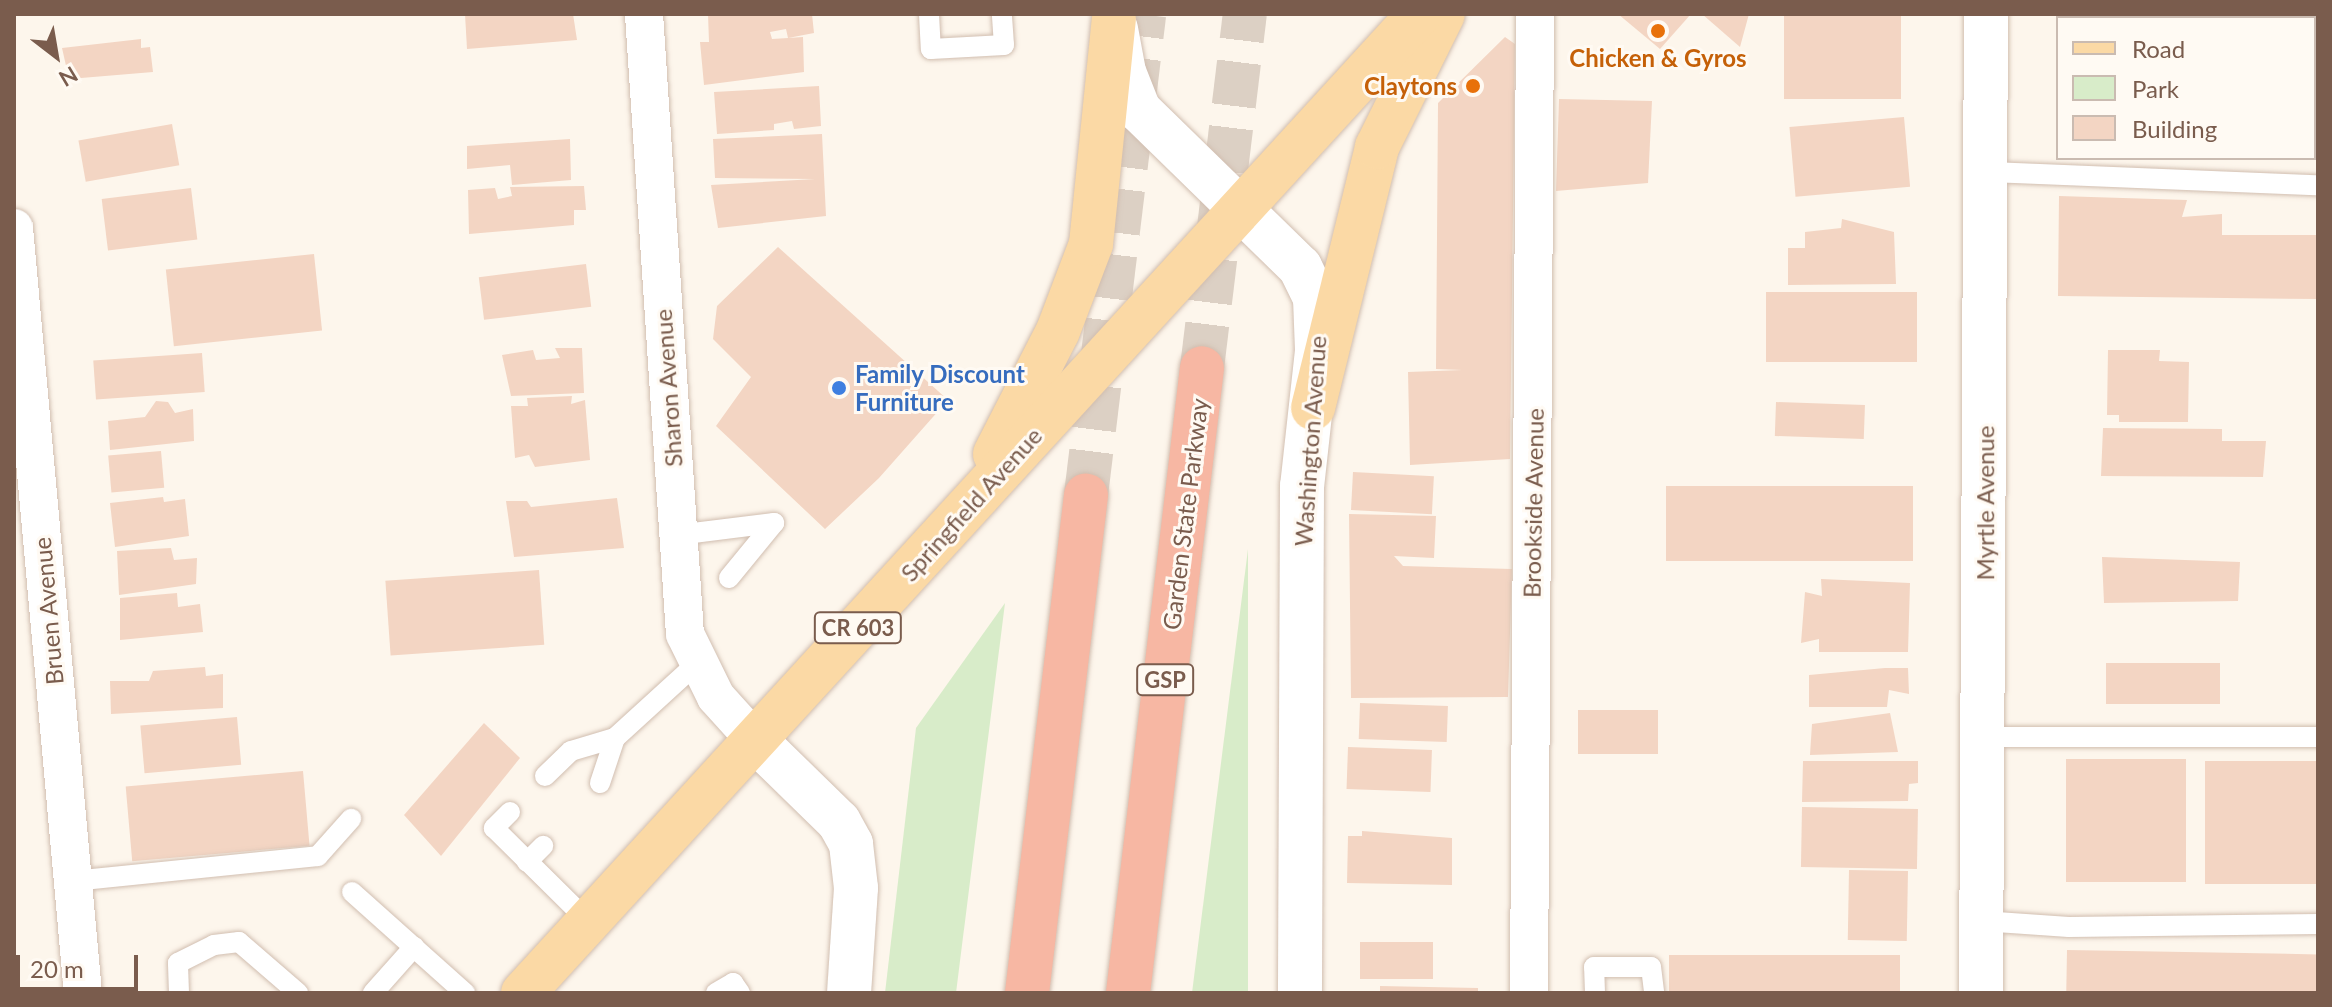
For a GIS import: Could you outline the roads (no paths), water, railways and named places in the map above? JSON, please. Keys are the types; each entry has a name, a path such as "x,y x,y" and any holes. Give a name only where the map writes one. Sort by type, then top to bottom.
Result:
{"highway":[{"name":"Garden State Parkway","path":"1128,993 1202,368"},
{"path":"1027,993 1086,495"}],"main road":[{"name":"Springfield Avenue","path":"523,993 1419,14"},
{"path":"1313,408 1377,147 1443,14"},
{"name":"Myrtle Avenue","path":"1981,993 1988,172 1986,14"},
{"name":"Washington Avenue","path":"1114,17 1124,72 1139,110 1311,282 1318,320 1313,408 1302,486 1300,993"},
{"path":"960,516 1036,375 1083,271 1097,220 1114,17"},
{"path":"755,740 831,813 851,844 856,888 849,993"}],"street":[{"name":"Sharon Avenue","path":"644,14 685,634 696,664 716,697 755,740"},
{"name":"Brookside Avenue","path":"1529,993 1535,14"},
{"name":"Bruen Avenue","path":"14,228 83,993"}],"lane":[{"path":"929,14 931,49 1004,45 1002,14"},
{"path":"1988,172 2318,185"},
{"path":"677,535 774,523 729,578"},
{"path":"545,776 571,751 615,738 696,664"},
{"path":"1983,737 2318,737"},
{"path":"600,783 615,738"},
{"path":"510,812 494,828 589,922"},
{"path":"73,881 318,856 351,819"},
{"path":"527,862 543,846"},
{"path":"352,892 465,993"},
{"path":"1982,921 2069,927 2318,924"},
{"path":"179,993 178,963 214,945 239,942 298,993"},
{"path":"373,993 414,947"},
{"path":"1595,993 1594,967 1651,967 1654,993"},
{"path":"716,993 733,983 740,993"}],"tunnel":[{"path":"1086,495 1144,14"},
{"path":"1202,368 1245,14"}],"place":[{"name":"Chicken & Gyros","path":"1658,31"},
{"name":"Claytons","path":"1473,86"},
{"name":"Family Discount Furniture","path":"839,388"}]}
